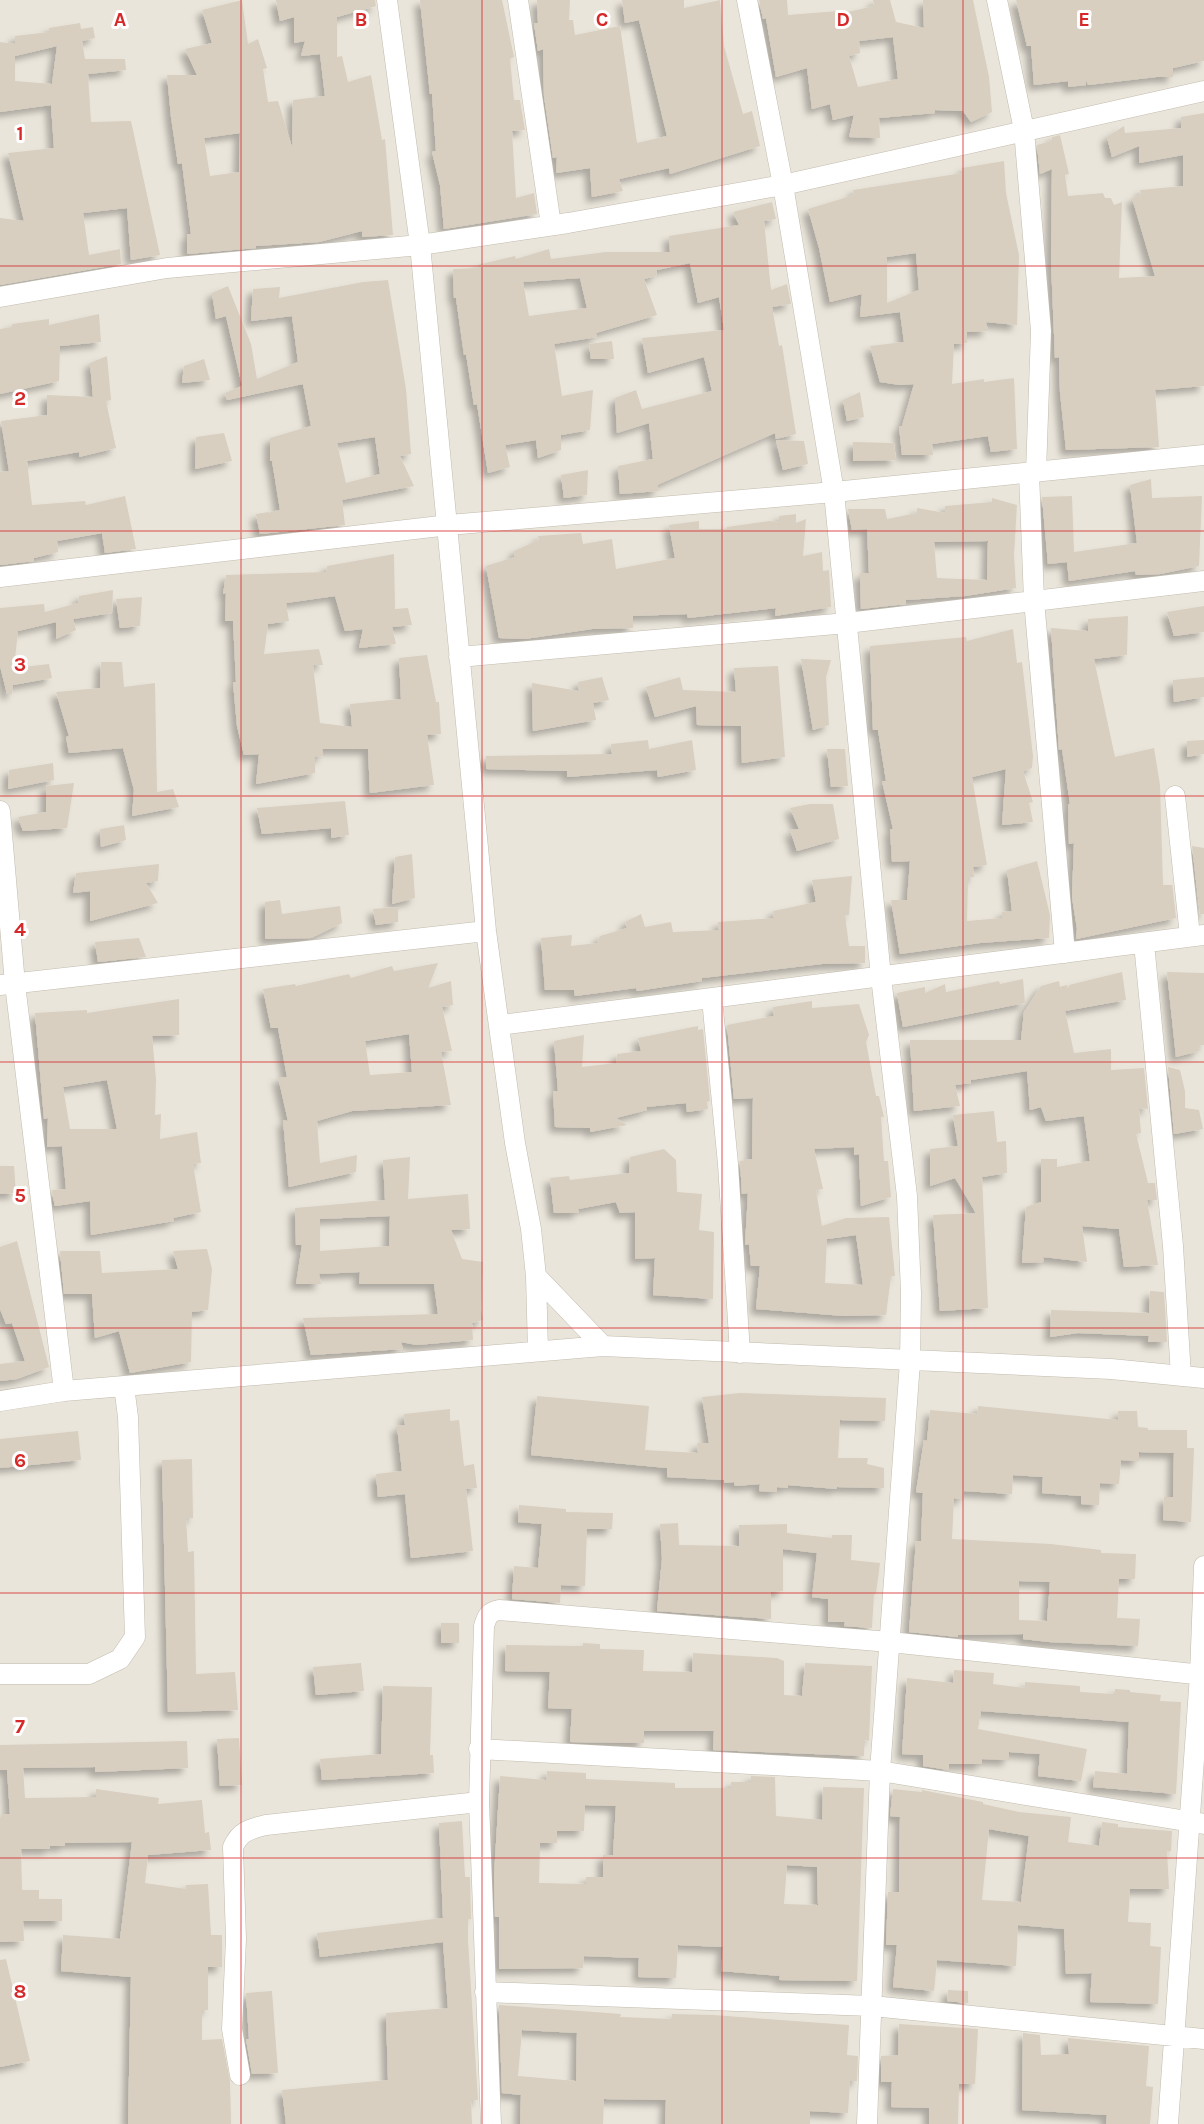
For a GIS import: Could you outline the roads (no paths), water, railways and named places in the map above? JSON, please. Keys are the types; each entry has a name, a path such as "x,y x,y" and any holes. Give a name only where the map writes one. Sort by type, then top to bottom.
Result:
{"street":[{"path":"387,0 420,245 486,931 536,1275 538,1351"},
{"path":"518,0 551,225"},
{"path":"747,0 783,185 834,492 881,977 907,1196 911,1293 910,1362 880,1771 867,2124"},
{"path":"997,0 1024,130 1041,330 1033,473 1034,600 1065,953"},
{"path":"0,297 167,268 420,245 551,225 783,185 1204,91"},
{"path":"0,577 448,525 834,492 1204,455"},
{"path":"459,657 847,623 1204,581"},
{"path":"500,1025 1197,936 1175,796"},
{"path":"0,811 8,984 64,1390"},
{"path":"8,984 486,931"},
{"path":"1144,943 1173,1246 1181,1376"},
{"path":"712,999 728,1164 740,1353"},
{"path":"536,1275 603,1346"},
{"path":"0,1401 64,1390 603,1346 910,1362 1112,1369 1204,1378"},
{"path":"0,1674 89,1674 120,1659 135,1637 124,1386"},
{"path":"1168,2124 1196,1823 1204,1566"},
{"path":"491,2124 479,1749 484,1626 487,1616 492,1612 499,1610 890,1642 1202,1675"},
{"path":"479,1749 880,1771 1196,1823"},
{"path":"240,2075 232,2021 236,1939 233,1847 237,1837 243,1832 266,1825 479,1802"},
{"path":"485,1992 872,2007 1204,2039"}]}
